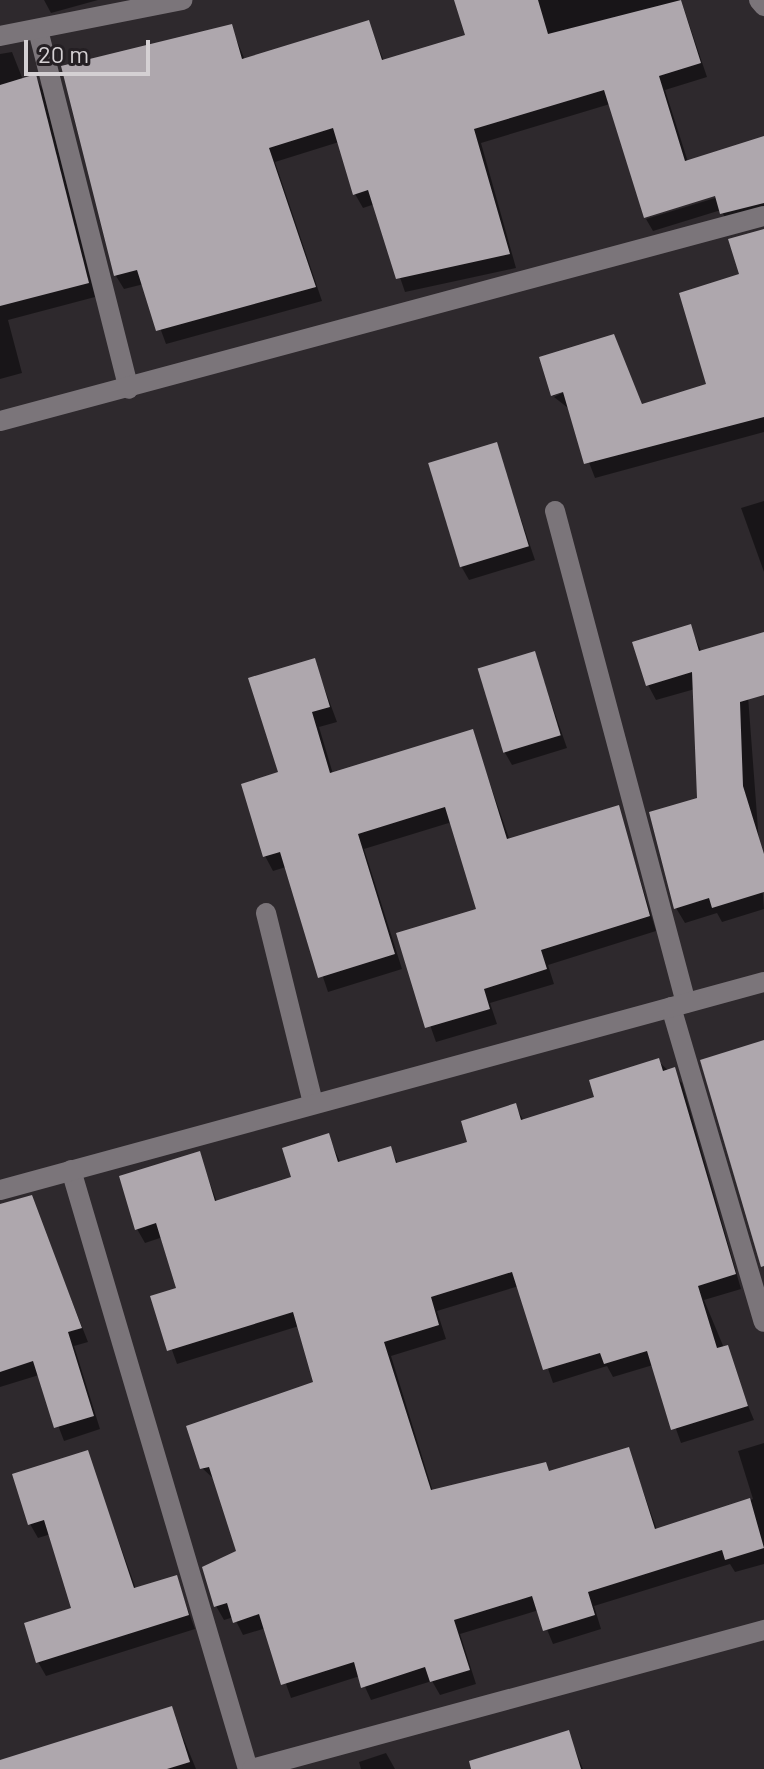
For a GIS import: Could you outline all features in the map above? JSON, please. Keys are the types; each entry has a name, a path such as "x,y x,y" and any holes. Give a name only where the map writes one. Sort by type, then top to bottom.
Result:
{"street":[{"path":"0,36 182,0"},
{"path":"759,0 764,6"},
{"path":"38,30 129,389"},
{"path":"0,421 129,389 764,216"},
{"path":"555,511 679,1005 764,1322"},
{"path":"266,913 313,1103"},
{"path":"0,1190 764,982"},
{"path":"71,1170 250,1769 764,1630"}],"building":[{"path":"454,0 538,0 548,34 681,0 701,63 659,76 685,161 764,136 764,203 720,214 715,196 644,218 604,90 474,129 510,254 396,279 368,190 353,195 333,128 269,148 316,287 156,331 137,270 114,276 61,66 232,24 242,59 369,20 382,60 465,35"},
{"path":"36,74 89,283 0,306 0,85"},
{"path":"764,229 764,417 584,464 563,392 551,396 539,357 614,334 642,404 706,384 679,293 739,274 728,239"},
{"path":"497,442 529,546 460,567 428,463"},
{"path":"691,624 699,651 764,632 764,695 740,702 743,786 764,854 764,892 712,908 709,898 674,909 649,812 697,798 692,672 646,686 632,642"},
{"path":"535,651 561,735 503,753 478,669"},
{"path":"315,658 330,707 312,712 330,773 473,729 507,839 619,805 650,916 541,950 547,969 484,989 490,1009 425,1028 396,933 476,909 445,807 358,834 395,954 318,978 280,852 263,857 241,784 278,772 248,678"},
{"path":"764,1040 764,1266 761,1267 700,1060"},
{"path":"659,1058 663,1071 675,1067 736,1274 698,1286 717,1348 728,1345 748,1406 671,1430 647,1351 604,1364 600,1353 543,1370 512,1272 431,1297 439,1325 384,1342 431,1490 546,1462 549,1471 629,1447 655,1529 750,1498 764,1548 725,1560 722,1550 588,1592 595,1615 543,1631 532,1596 454,1620 470,1670 430,1682 425,1667 361,1688 354,1662 281,1685 259,1614 233,1623 227,1603 214,1607 202,1567 236,1551 209,1467 200,1469 186,1426 313,1382 293,1312 167,1351 150,1296 176,1288 156,1223 135,1230 119,1176 200,1151 215,1201 291,1177 282,1148 329,1133 338,1162 391,1146 396,1163 467,1142 461,1121 516,1103 521,1120 594,1097 589,1080"},
{"path":"32,1195 82,1328 68,1332 94,1416 54,1428 33,1361 0,1372 0,1204"},
{"path":"88,1450 134,1588 177,1575 189,1615 36,1663 24,1623 71,1608 44,1520 28,1525 12,1474"},
{"path":"172,1706 190,1762 167,1769 0,1769 0,1760"},
{"path":"569,1730 581,1769 471,1769 469,1761"}]}
